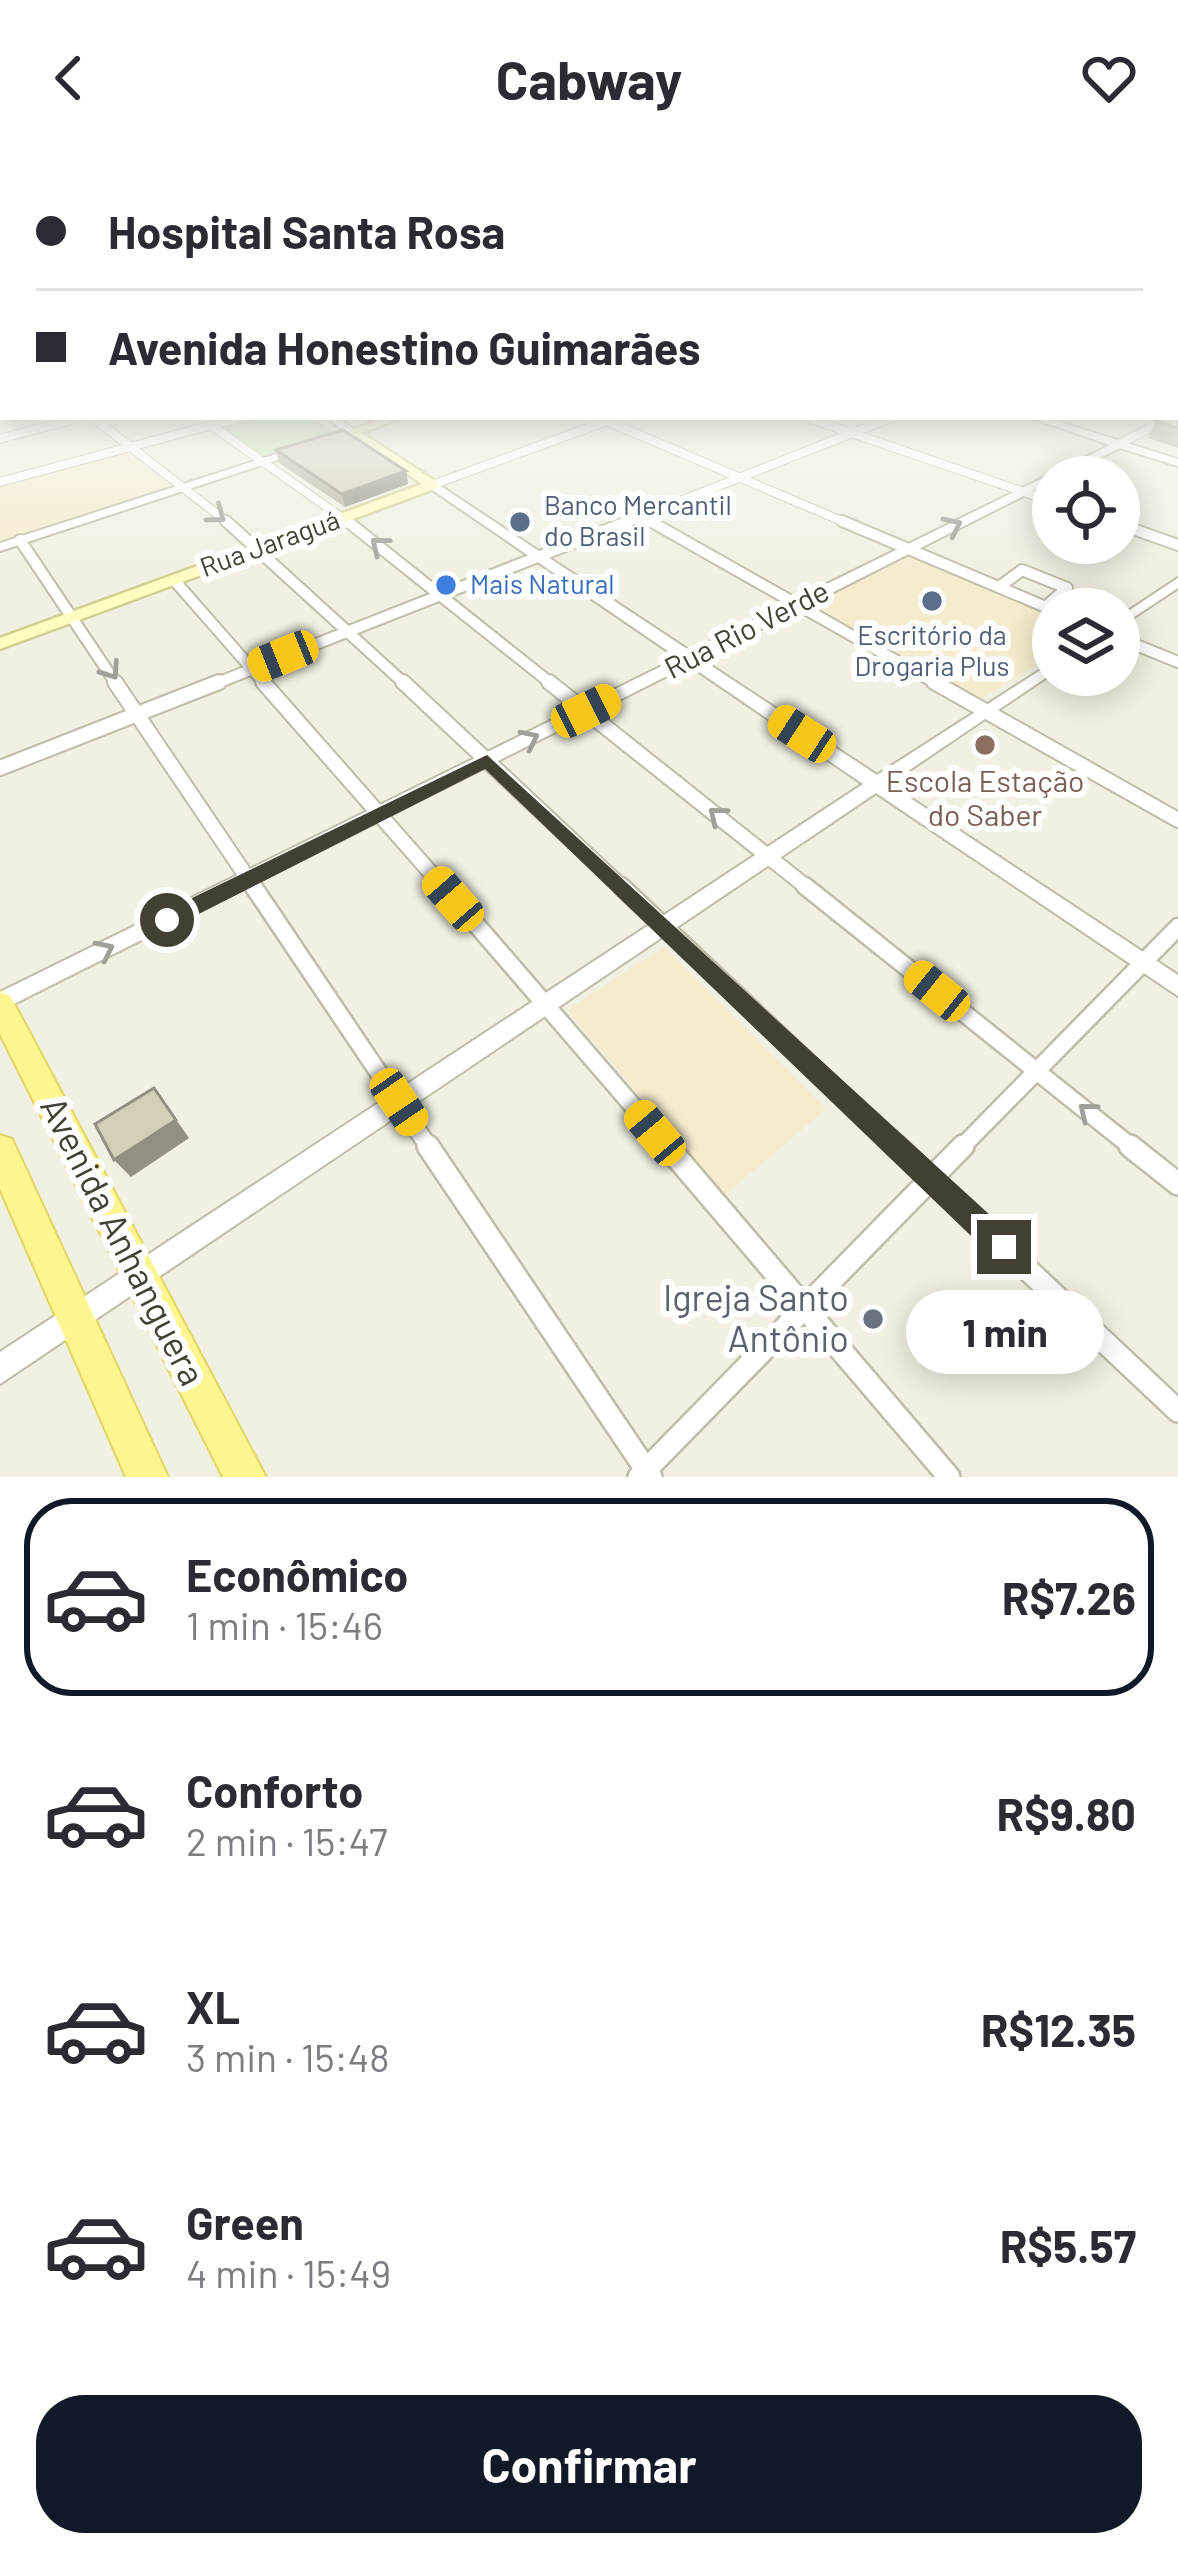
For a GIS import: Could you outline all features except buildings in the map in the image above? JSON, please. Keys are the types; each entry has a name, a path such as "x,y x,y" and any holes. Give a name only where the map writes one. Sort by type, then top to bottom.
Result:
{"main road":[{"path":"389,457 432,485"},
{"name":"Rua Jaraguá","path":"0,644 432,485"},
{"name":"Avenida Anhanguera","path":"0,1003 245,1477"},
{"path":"0,1151 147,1477"}],"street":[{"path":"0,482 94,457"},
{"path":"142,457 260,547 1178,1412"},
{"path":"256,457 344,517 1178,1184"},
{"path":"0,547 276,457"},
{"name":"Rua Jaraguá","path":"432,485 505,457"},
{"path":"691,457 1032,601"},
{"path":"0,768 791,457"},
{"path":"921,457 1032,494"},
{"name":"Rua Rio Verde","path":"0,1003 1093,457"},
{"path":"432,485 1178,987"},
{"path":"640,515 1178,820"},
{"path":"1140,531 1178,545"},
{"path":"20,540 251,879 645,1475 1178,927"},
{"path":"999,587 1022,570 1066,588"},
{"path":"174,580 547,1005 949,1477"},
{"path":"1140,608 1178,582"},
{"path":"1140,647 1178,662"},
{"path":"0,1369 1032,680"}],"shaded area":[{"path":"107,457 131,457 172,487 0,544 0,485"},
{"path":"906,554 1032,607 1032,669 981,699 810,605"},
{"path":"664,947 826,1109 725,1195 567,1010"}],"place":[{"name":"Banco Mercantil do Brasil","path":"520,522"},
{"name":"Mais Natural","path":"446,585"},
{"name":"Escritório da Drogaria Plus","path":"932,601"},
{"name":"Escola Estação do Saber","path":"985,745"},
{"name":"Igreja Santo Antônio","path":"873,1319"}],"route":[{"path":"167,920 487,761 1004,1247"}]}
